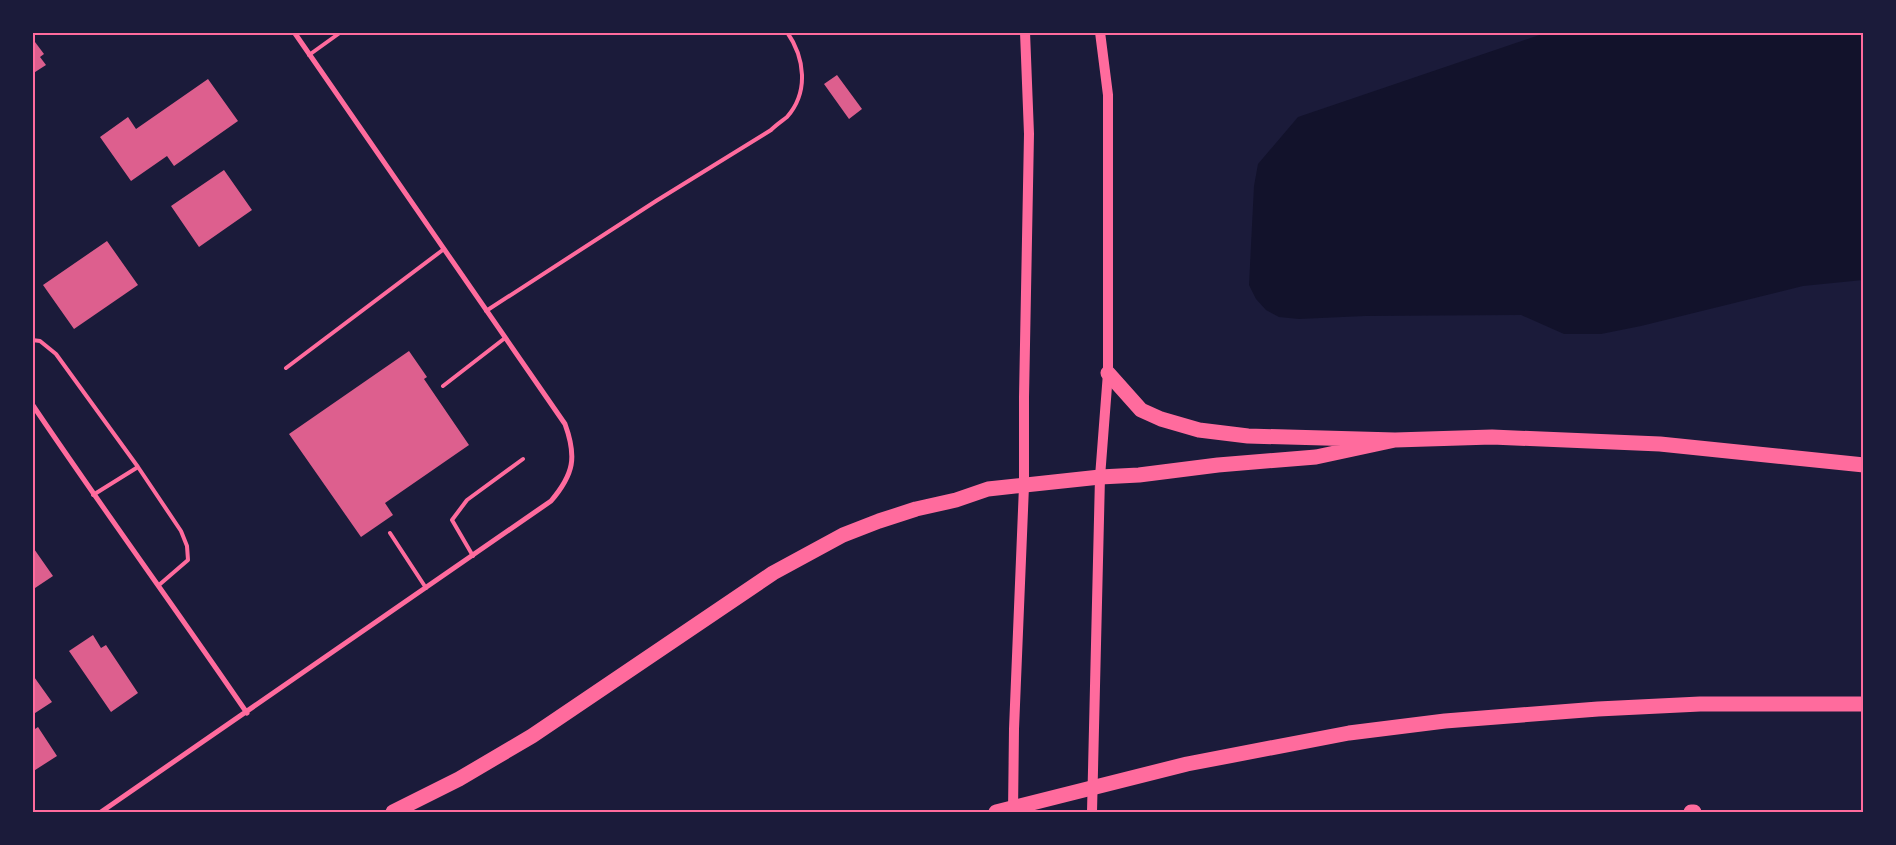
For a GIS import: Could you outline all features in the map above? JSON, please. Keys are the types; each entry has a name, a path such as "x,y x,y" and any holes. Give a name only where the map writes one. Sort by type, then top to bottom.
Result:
{"highway":[{"path":"1108,373 1141,410 1161,419 1199,430 1248,436 1395,440 1492,437 1660,444 1864,465"},
{"path":"393,812 459,779 532,736 773,573 843,535 916,509 956,500 988,489 1100,477 1139,475 1218,465 1316,457 1395,440"},
{"path":"996,812 1187,764 1349,733 1444,721 1598,709 1690,705 1864,704"}],"main road":[{"path":"1013,812 1014,729 1024,486 1028,134 1025,32"},
{"path":"1092,812 1100,477 1108,373 1108,95 1100,32"}],"street":[{"path":"101,812 247,713 551,501 564,486 570,473 572,462 571,442 565,424 294,32"},
{"path":"32,404 93,495 159,585 247,713"}],"lane":[{"path":"309,55 341,32"},
{"path":"486,311 656,201 771,130 787,116 799,96 803,73 800,58 786,32"},
{"path":"286,368 444,249"},
{"path":"444,386 505,338"},
{"path":"32,340 40,340 56,354 181,530 187,546 188,560 159,585"},
{"path":"473,556 452,520 467,500 522,459"},
{"path":"93,495 138,467"},
{"path":"390,533 426,588"}],"shaded area":[{"path":"1548,32 1863,33 1863,280 1803,286 1601,334 1564,334 1521,315 1365,316 1299,319 1279,317 1266,310 1256,299 1249,285 1254,186 1258,164 1298,117"}],"building":[{"path":"32,38 44,54 40,57 46,65 32,74"},
{"path":"837,75 862,109 849,119 824,84"},
{"path":"208,79 238,121 174,166 167,156 131,181 100,137 128,117 136,129"},
{"path":"224,170 252,210 199,247 171,206"},
{"path":"107,241 138,285 74,329 43,285"},
{"path":"409,351 427,377 424,379 469,445 385,503 393,515 361,537 289,434"},
{"path":"32,546 53,576 32,590"},
{"path":"93,635 101,648 106,645 138,693 111,712 69,651"},
{"path":"32,674 52,702 32,715"},
{"path":"38,727 57,756 32,772 32,731"}]}
